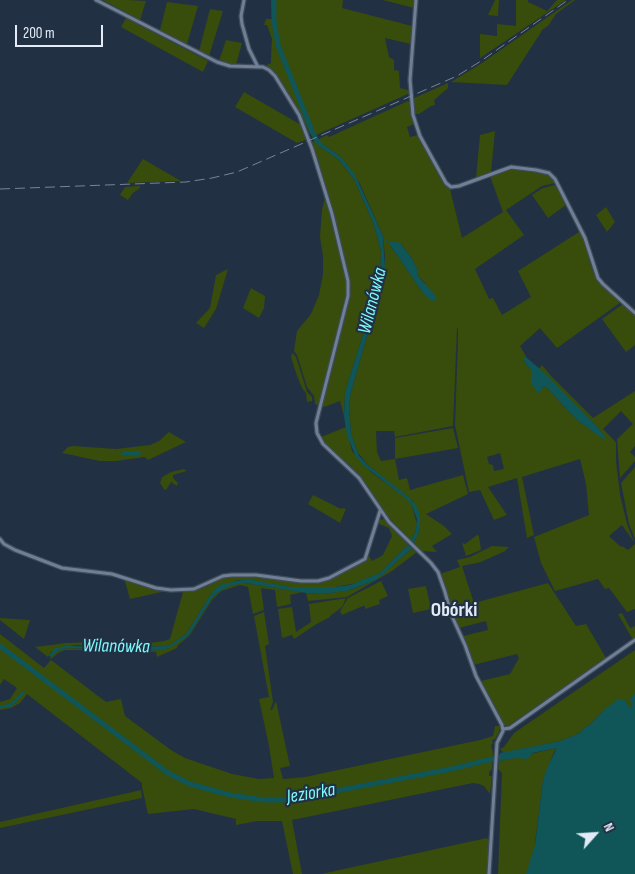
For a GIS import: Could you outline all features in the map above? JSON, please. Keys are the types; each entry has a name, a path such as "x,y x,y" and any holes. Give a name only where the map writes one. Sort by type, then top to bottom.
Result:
{"street":[{"path":"96,0 217,62 236,67 258,67 269,70 292,101 304,126 332,214 348,281 348,296 316,423 317,433 323,444 359,478 389,522 438,572 451,614 476,676 503,729"},
{"path":"244,0 241,16 242,24 258,67"},
{"path":"416,0 410,80 413,115 420,136 446,184 451,187 457,187 511,167 549,173 555,179 585,238 598,278 635,313"},
{"path":"0,539 14,550 62,568 112,574 156,588 171,590 194,589 223,576 232,575 256,575 301,581 318,581 329,578 364,559 380,510"},
{"path":"503,729 510,728 635,640"},
{"path":"489,874 497,748 498,739 503,729"}],"green space":[{"path":"103,0 128,0 146,1 140,20"},
{"path":"271,0 343,0 342,8 412,26 411,44 385,38 389,57 394,60 394,70 399,71 400,88 408,90 410,93 314,136 310,134 300,113 275,72 265,66 271,63 272,39 267,25 264,25 266,19 272,19"},
{"path":"383,0 414,0 414,8"},
{"path":"495,0 499,0 498,16 488,15"},
{"path":"516,0 528,0 528,2 547,11 557,0 566,0 480,58 480,34 497,36 497,24 516,26"},
{"path":"572,0 575,0 556,14 548,26 543,29 507,85 451,82 482,63"},
{"path":"167,2 198,6 187,44 160,30"},
{"path":"210,9 223,11 209,56 199,51"},
{"path":"126,18 208,61 203,72 121,27"},
{"path":"226,40 242,43 236,65 219,61"},
{"path":"448,83 448,88 434,100 435,105 419,114 415,114 412,99"},
{"path":"244,92 303,126 308,139 297,143 235,107"},
{"path":"408,101 411,104 414,124 407,127 410,137 418,135 435,167 450,189 462,238 503,212 490,176 509,169 522,168 547,174 554,179 555,183 542,186 506,210 524,235 475,269 489,299 493,298 502,315 531,297 518,271 579,232 581,232 586,243 590,263 596,278 600,284 621,302 557,348 540,328 520,346 527,358 523,360 531,370 531,383 546,387 577,420 596,433 600,430 539,369 542,365 593,418 635,391 635,446 630,452 635,457 635,461 620,478 617,439 633,424 621,411 603,429 616,443 620,495 627,524 634,542 622,525 609,536 621,547 628,550 635,544 635,609 627,612 609,588 605,589 598,579 555,591 541,563 534,537 589,515 586,484 580,459 522,477 534,535 527,538 517,478 488,487 507,515 494,520 480,490 469,492 455,425 457,327 453,426 395,437 394,431 376,431 377,452 381,461 395,459 399,480 407,478 410,490 463,475 468,494 426,514 452,534 432,546 437,552 421,551 414,543 420,528 413,501 369,466 358,453 351,434 349,405 351,392 384,272 383,236 360,184 341,157 317,140 327,135 329,137","holes":["401,244 411,257 417,269 417,275 425,283 423,293 390,245","500,453 504,469 494,471 493,465 489,464 487,457"]},
{"path":"495,131 491,172 476,178 480,135"},
{"path":"315,141 338,159 354,179 374,225 381,251 380,273 345,392 344,416 340,401 322,406 349,298 350,281 329,197 312,142"},
{"path":"143,159 181,181 127,183"},
{"path":"555,185 566,205 548,218 532,195 543,188"},
{"path":"140,186 128,200 120,195 125,187"},
{"path":"325,198 347,280 347,289 319,406 315,404 314,396 307,387 294,351 297,331 311,314 319,295 323,274 320,237"},
{"path":"606,207 615,222 607,232 596,215"},
{"path":"228,269 216,309 204,328 196,323 210,308 216,275"},
{"path":"251,288 265,296 264,308 259,318 243,308"},
{"path":"623,304 635,315 635,345 626,352 602,319"},
{"path":"292,353 296,357 307,392 312,397 312,401 307,402 306,393 302,388 291,357"},
{"path":"346,427 352,451 371,472 410,501 417,524 411,541 387,516 354,470 321,437"},
{"path":"453,428 458,448 395,459 395,438"},
{"path":"169,432 186,442 148,460 145,457 100,461 62,453 68,447 73,446 116,449 150,445 159,441"},
{"path":"635,467 635,539 629,524 621,483"},
{"path":"184,469 187,471 173,475 173,478 178,483 177,486 171,482 166,490 164,489 160,483 162,477 171,472"},
{"path":"313,495 341,509 346,509 340,523 308,504"},
{"path":"384,519 408,545 380,573 357,583 335,587 290,587 238,580 211,594 186,634 168,646 75,645 52,651 48,657 35,647 96,642 141,644 170,639 183,592 201,589 224,577 231,576 302,582 330,579 360,564 369,556 372,561 383,555 392,536 389,528 377,523 379,520"},
{"path":"477,535 479,536 481,550 466,556 462,543 465,544"},
{"path":"492,546 509,547 505,551 481,562 462,566 474,603 548,583 576,626 586,624 606,658 508,726 504,725 481,681 510,674 519,658 517,654 473,665 463,636 488,630 486,621 459,628 451,610 440,574 460,567 457,560 470,557"},
{"path":"413,547 417,552 392,571 347,597 308,601 306,593 322,594 350,590 376,580"},
{"path":"124,578 157,589 166,591 130,599"},
{"path":"381,581 388,596 379,600 380,604 365,609 365,606 363,606 342,615 340,611 348,598"},
{"path":"238,583 302,592 290,595 291,604 277,607 275,590 261,588 264,610 253,614 248,587 240,585 221,591 212,600 190,635 177,648 157,657 156,652 65,650 50,658 57,651 68,648 137,651 161,650 188,636 214,595 223,588"},
{"path":"426,586 431,609 413,613 408,589"},
{"path":"346,598 342,607 330,617 294,639 292,635 282,638 278,609 292,607 296,632 311,622 309,604"},
{"path":"264,612 269,644 265,646 273,702 270,710 272,710 276,701 290,766 280,768 283,779 305,777 480,740 493,736 495,726 500,726 495,739 492,740 491,746 493,752 492,769 489,772 489,776 492,776 490,794 484,786 473,783 292,820 302,874 293,874 282,821 257,821 236,825 236,819 194,809 148,814 142,783 27,694 20,703 11,708 0,710 0,702 10,699 17,688 4,679 0,685 0,634 44,668 51,660 106,702 121,699 125,716 185,758 232,774 259,779 274,778 259,699 269,697 254,616"},
{"path":"622,613 630,628 635,626 635,638 633,640 618,614"},
{"path":"0,618 30,620 24,639 0,620"},
{"path":"635,650 635,721 604,710 580,733 560,741 504,753 500,749 504,747 514,733"},
{"path":"557,748 543,780 535,843 635,874 498,874 502,773 498,769 499,761"},
{"path":"141,790 142,798 0,828 0,822"},
{"path":"487,838 489,841 487,874 321,874"}],"water":[{"path":"317,140 341,157 355,175 383,236 385,268 351,392 349,405 351,434 359,456 410,498 417,507 420,516 420,528 414,543 411,541 416,530 417,519 409,501 363,465 356,457 347,435 344,416 345,392 380,273 381,251 374,225 354,179 338,159 319,146 315,141"},
{"path":"392,241 400,243 411,257 417,269 417,275 435,295 435,301 430,300 423,293 390,245"},
{"path":"527,358 547,375 606,438 604,439 599,436 577,420 546,387 543,386 542,390 538,393 531,383 531,370 523,360"},
{"path":"124,451 140,451 141,454 139,456 121,455"},
{"path":"408,545 412,548 376,580 347,591 322,594 245,583 229,586 214,595 188,636 169,648 137,651 68,648 57,651 51,657 49,656 55,648 66,646 168,646 186,634 211,594 223,584 247,579 290,587 350,585 380,573"},
{"path":"635,693 635,874 526,874 535,845 543,780 557,748 532,753 528,759 516,758 499,761 500,753 560,741 580,733 618,699 624,699 632,708 630,699"}],"waterway":[{"name":"Wilanówka","path":"274,0 274,22 278,45 312,131 320,144"},
{"path":"384,239 391,243"},
{"name":"Jeziorka","path":"0,646 168,773 190,784 230,795 264,800 288,800 451,769 505,756"},
{"path":"0,707 11,705 23,693"}],"railway":[{"path":"0,189 186,182 237,172 457,76 568,0"}],"district":[{"name":"Obórki","path":"454,611"}]}
